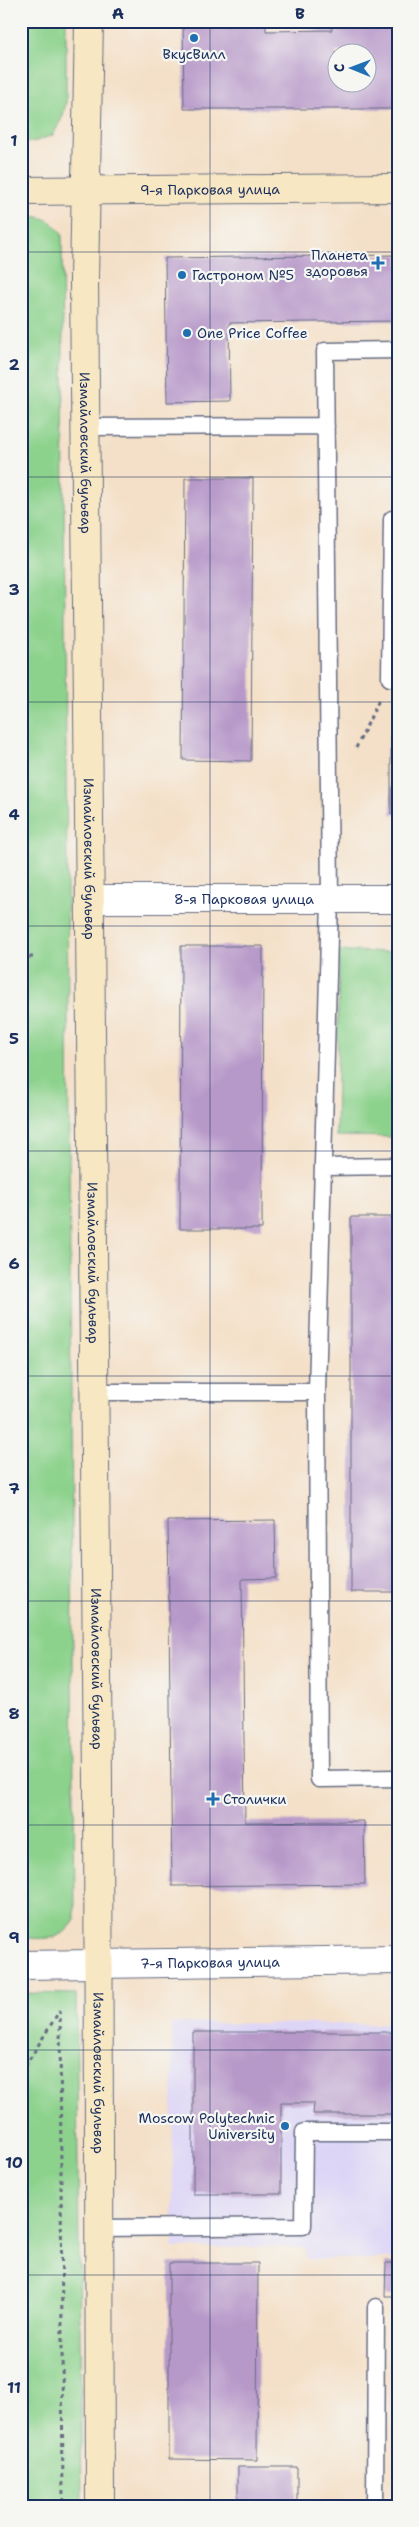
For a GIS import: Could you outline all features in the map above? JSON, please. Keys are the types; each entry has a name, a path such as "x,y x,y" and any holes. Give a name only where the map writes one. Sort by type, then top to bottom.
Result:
{"street":[{"name":"Измайловский бульвар","path":"89,21 84,280 99,1964 100,2506"},
{"name":"9-я Парковая улица","path":"21,191 398,188"},
{"name":"8-я Парковая улица","path":"90,899 398,899"},
{"name":"7-я Парковая улица","path":"21,1966 398,1960"}],"lane":[{"path":"398,350 326,351 330,899 317,1392 319,1779 398,1778"},
{"path":"86,427 326,426"},
{"path":"392,519 390,678 398,678"},
{"path":"323,1166 398,1166"},
{"path":"94,1392 317,1392"},
{"path":"100,2228 303,2226 304,2132 398,2132"},
{"path":"375,2506 376,2307"}],"path":[{"path":"21,493 28,493"},
{"path":"21,957 36,957"},
{"path":"21,2073 60,2010 63,2506"}],"shaded area":[{"name":"Moscow Polytechnic University","path":"172,2023 398,2024 398,2259 306,2259 305,2247 173,2248"}],"green space":[{"path":"21,21 66,21 66,102 63,116 53,135 33,142 21,142"},
{"path":"21,216 34,216 49,221 62,234 75,1920 64,1933 52,1938 21,1938"},
{"path":"339,951 398,952 398,1137 336,1136"},
{"path":"21,1993 76,1994 82,2506 21,2506"}],"building":[{"path":"183,21 266,21 266,31 332,30 331,21 398,21 398,109 184,109"},
{"path":"398,255 398,321 229,323 230,401 167,402 165,258"},
{"path":"185,478 253,478 251,761 183,760"},
{"path":"391,731 398,731 398,814 391,814"},
{"path":"181,946 263,946 262,1229 180,1229"},
{"path":"351,1217 398,1217 398,1592 351,1592"},
{"path":"275,1520 276,1578 242,1579 245,1822 364,1821 365,1884 172,1886 168,1521"},
{"path":"193,2032 398,2032 398,2114 313,2114 314,2103 281,2103 281,2194 193,2194"},
{"path":"169,2263 258,2263 257,2460 169,2459"},
{"path":"386,2263 398,2263 398,2296 385,2296"},
{"path":"238,2467 297,2467 297,2506 238,2506"}],"place":[{"name":"ВкусВилл","path":"194,38"},
{"name":"Планета здоровья","path":"378,263"},
{"name":"Гастроном №5","path":"182,275"},
{"name":"One Price Coffee","path":"187,333"},
{"name":"Столички","path":"213,1799"},
{"name":"Moscow Polytechnic University","path":"285,2126"}]}
